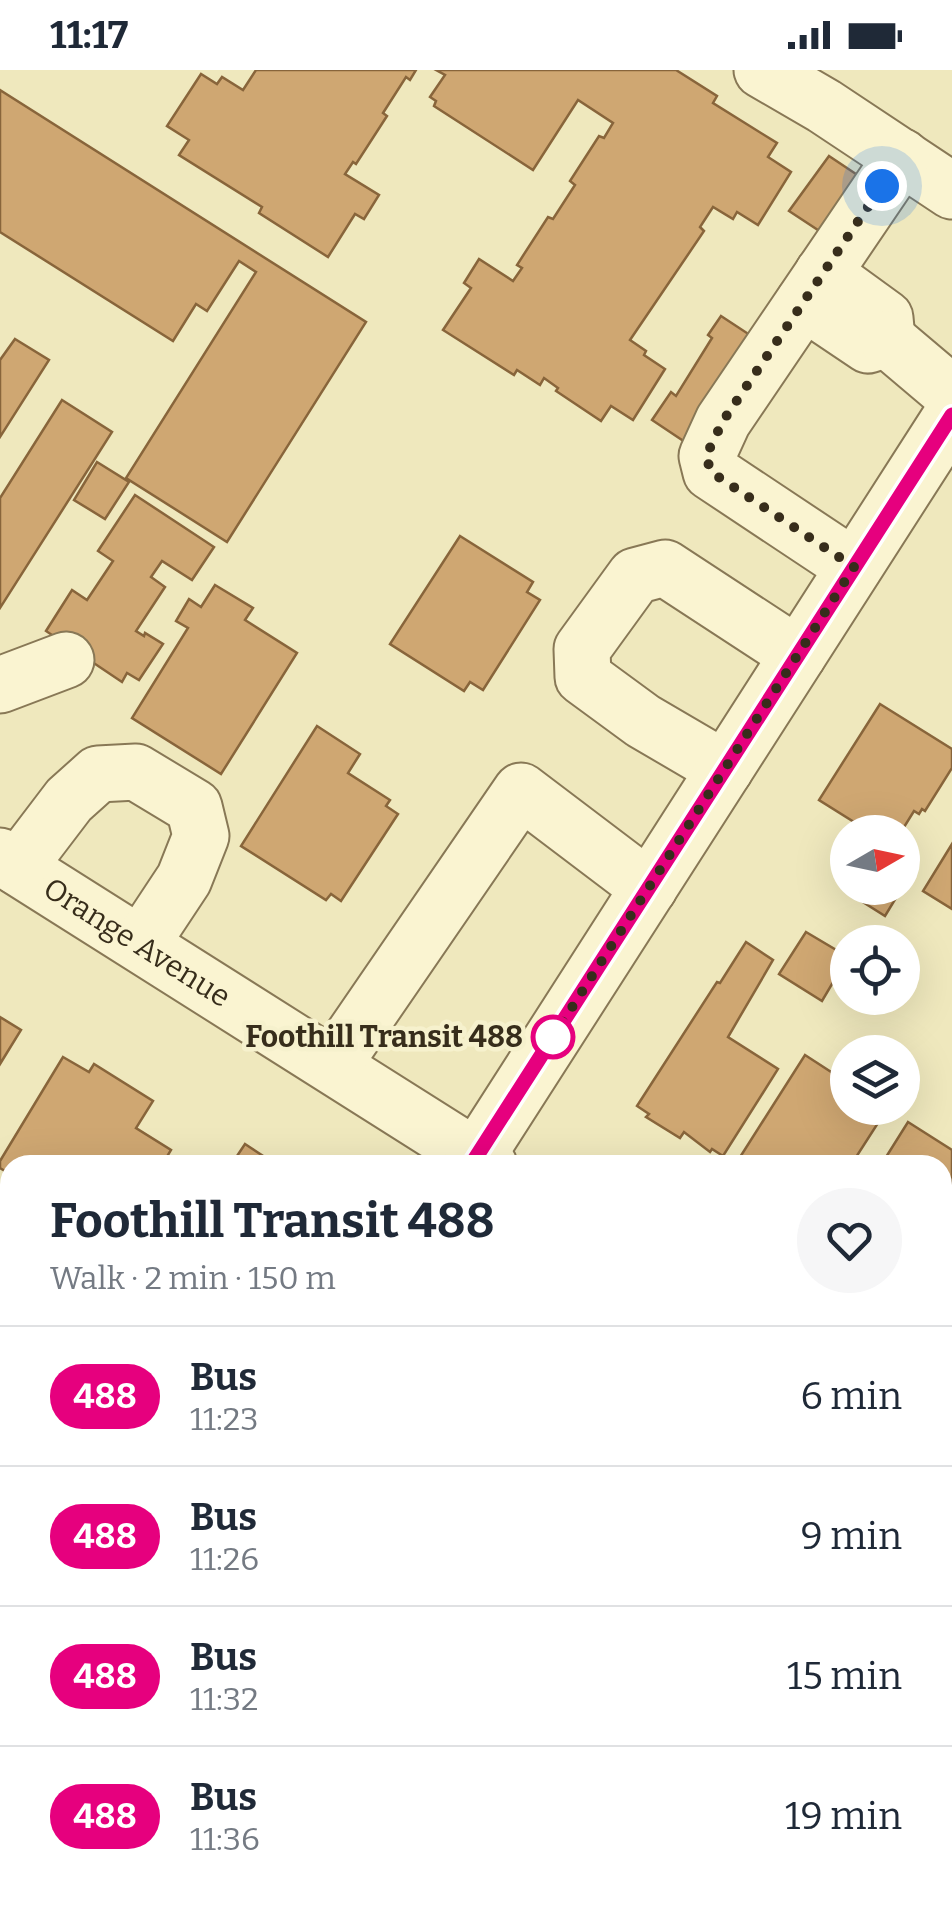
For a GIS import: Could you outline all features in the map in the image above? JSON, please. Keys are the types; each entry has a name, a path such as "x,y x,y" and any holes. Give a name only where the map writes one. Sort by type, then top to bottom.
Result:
{"street":[{"path":"762,70 952,190"},
{"path":"854,567 711,472 706,456 723,421 902,156"},
{"path":"813,287 884,318 887,339 952,394"},
{"path":"483,1155 648,888 952,415"},
{"path":"725,769 643,721 583,677 582,649 636,576 665,568 798,655"},
{"path":"0,685 66,660"},
{"path":"9,862 98,774 136,772 194,807 201,836 184,879 141,944"},
{"path":"333,1065 521,791 648,888"},
{"name":"Orange Avenue","path":"9,862 333,1065 468,1155"}],"building":[{"path":"256,70 416,70 410,80 406,77 383,113 387,116 356,164 353,162 345,174 379,195 364,219 355,214 328,257 259,213 262,207 179,155 189,140 167,126 201,74 217,84 222,77 243,90"},
{"path":"436,70 676,70 717,96 713,103 777,143 768,157 791,172 758,225 737,212 733,219 713,207 700,227 704,231 630,340 665,369 633,420 611,406 601,421 556,391 558,388 544,378 540,385 517,370 514,375 443,330 471,288 464,283 479,259 513,281 522,268 517,265 548,217 553,219 575,185 570,181 599,136 604,138 613,123 578,100 533,170 434,106 436,101 430,97 445,75"},
{"path":"0,90 366,322 227,542 126,478 256,272 239,261 207,311 196,304 173,341 0,232"},
{"path":"829,156 859,176 821,232 789,211"},
{"path":"721,316 753,337 685,442 652,420 671,392 676,396"},
{"path":"15,339 49,360 0,437 0,360"},
{"path":"62,400 112,432 0,608 0,498"},
{"path":"97,462 129,482 105,519 74,500"},
{"path":"135,495 214,547 192,580 162,561 151,577 165,587 136,631 163,644 139,680 127,673 122,682 46,631 72,590 87,600 113,561 98,551"},
{"path":"460,536 533,582 527,592 540,600 483,690 470,682 464,691 390,644"},
{"path":"215,585 253,608 245,620 297,653 221,774 132,718 188,628 176,621 189,599 201,607"},
{"path":"880,704 952,749 952,768 925,811 922,809 919,814 914,811 912,815 843,815 819,800"},
{"path":"317,726 360,754 348,773 390,800 386,806 398,814 341,901 331,894 326,900 241,846"},
{"path":"952,844 952,909 923,891"},
{"path":"868,905 892,905 885,916"},
{"path":"806,932 830,946 830,987 822,1001 779,974"},
{"path":"746,942 773,960 728,1037 778,1069 724,1155 712,1149 710,1152 684,1132 680,1138 646,1117 649,1114 637,1106 717,982 720,983"},
{"path":"0,1017 21,1030 0,1064"},
{"path":"805,1055 830,1071 830,1125 877,1125 857,1155 741,1155"},
{"path":"63,1057 89,1072 94,1064 153,1101 136,1128 171,1150 168,1155 4,1155"},
{"path":"906,1125 913,1125 952,1150 952,1155 887,1155"},
{"path":"245,1144 262,1155 238,1155"}],"bus line":[{"name":"488","path":"477,1155 952,415"}],"place":[{"name":"Foothill Transit 488","path":"553,1037"}],"route":[{"path":"553,1037 854,567 711,472 706,456 723,421 882,186"}]}
